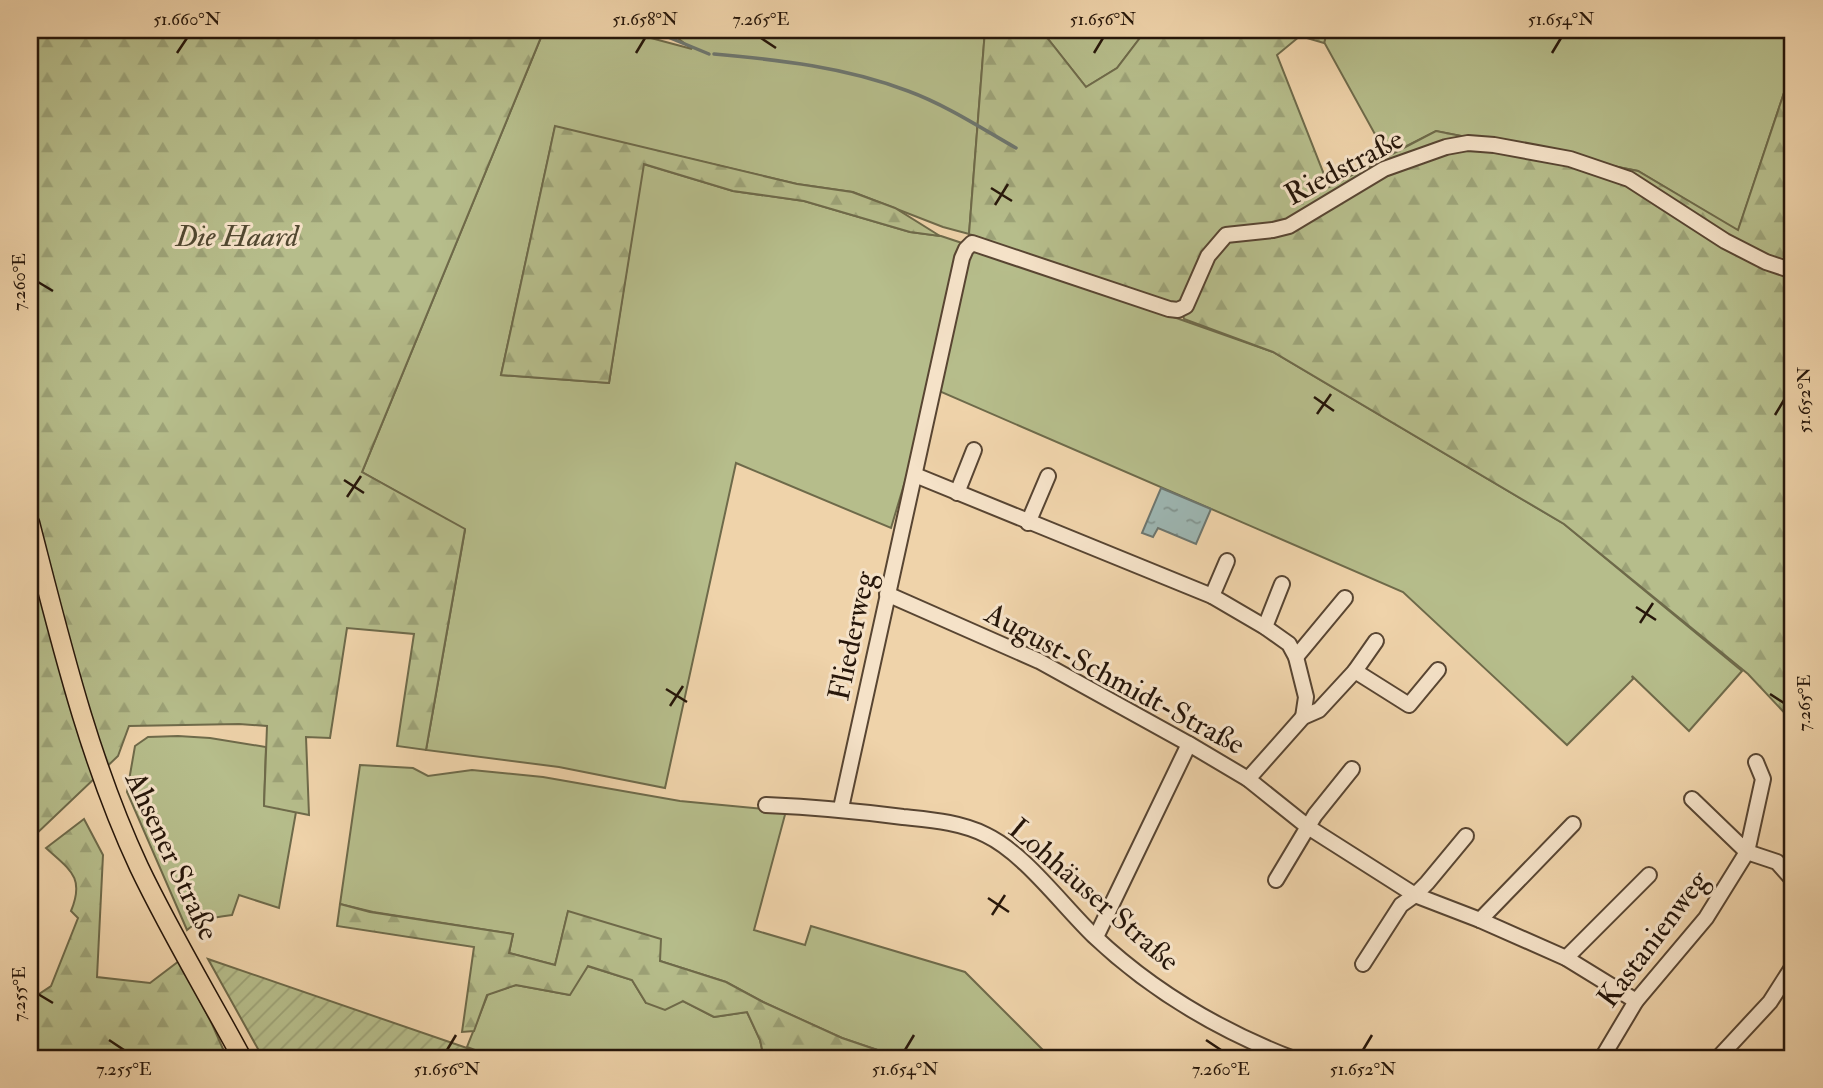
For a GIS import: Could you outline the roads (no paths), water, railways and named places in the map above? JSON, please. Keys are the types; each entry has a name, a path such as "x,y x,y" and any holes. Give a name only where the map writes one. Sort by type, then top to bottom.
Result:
{"main road":[{"name":"Ahsener Straße","path":"30,523 68,670 109,795 139,867 242,1058"}],"street":[{"name":"Riedstraße","path":"986,246 1178,310 1186,306 1208,256 1226,235 1289,226 1335,201 1384,169 1468,143 1570,159 1629,179 1725,241 1793,271"},
{"name":"Fliederweg","path":"841,808 962,258 972,243 986,246"},
{"path":"957,494 974,450"},
{"path":"915,475 1212,596 1265,627 1289,644 1296,657 1306,697 1303,717"},
{"path":"1028,523 1048,476"},
{"path":"1212,596 1227,561"},
{"path":"1265,627 1282,584"},
{"name":"August-Schmidt-Straße","path":"887,594 1039,661 1248,779 1308,827 1415,895 1566,958 1636,1001"},
{"path":"1296,657 1345,597"},
{"path":"1248,779 1303,717 1319,710 1355,671 1376,641"},
{"path":"1355,671 1409,705 1437,670"},
{"path":"1096,937 1189,744"},
{"name":"Kastanienweg","path":"1602,1058 1636,1001 1706,918 1747,852 1763,779 1756,762"},
{"path":"1276,880 1308,827 1352,769"},
{"path":"1692,799 1747,852 1777,862 1793,880"},
{"name":"Lohhäuser Straße","path":"766,805 841,808 950,823 984,834 1015,854 1127,966 1220,1025 1291,1058"},
{"path":"1480,920 1573,824"},
{"path":"1363,964 1401,905 1415,895 1466,836"},
{"path":"1566,958 1649,875"},
{"path":"1718,1058 1770,1002 1793,966"}],"water":[{"path":"1161,488 1211,509 1196,544 1158,528 1153,537 1142,533"}],"waterway":[{"path":"651,30 709,54"},
{"path":"714,54 812,66 884,83 936,103 1016,148"}],"park label":[{"name":"Die Haard","path":"237,236"}]}
